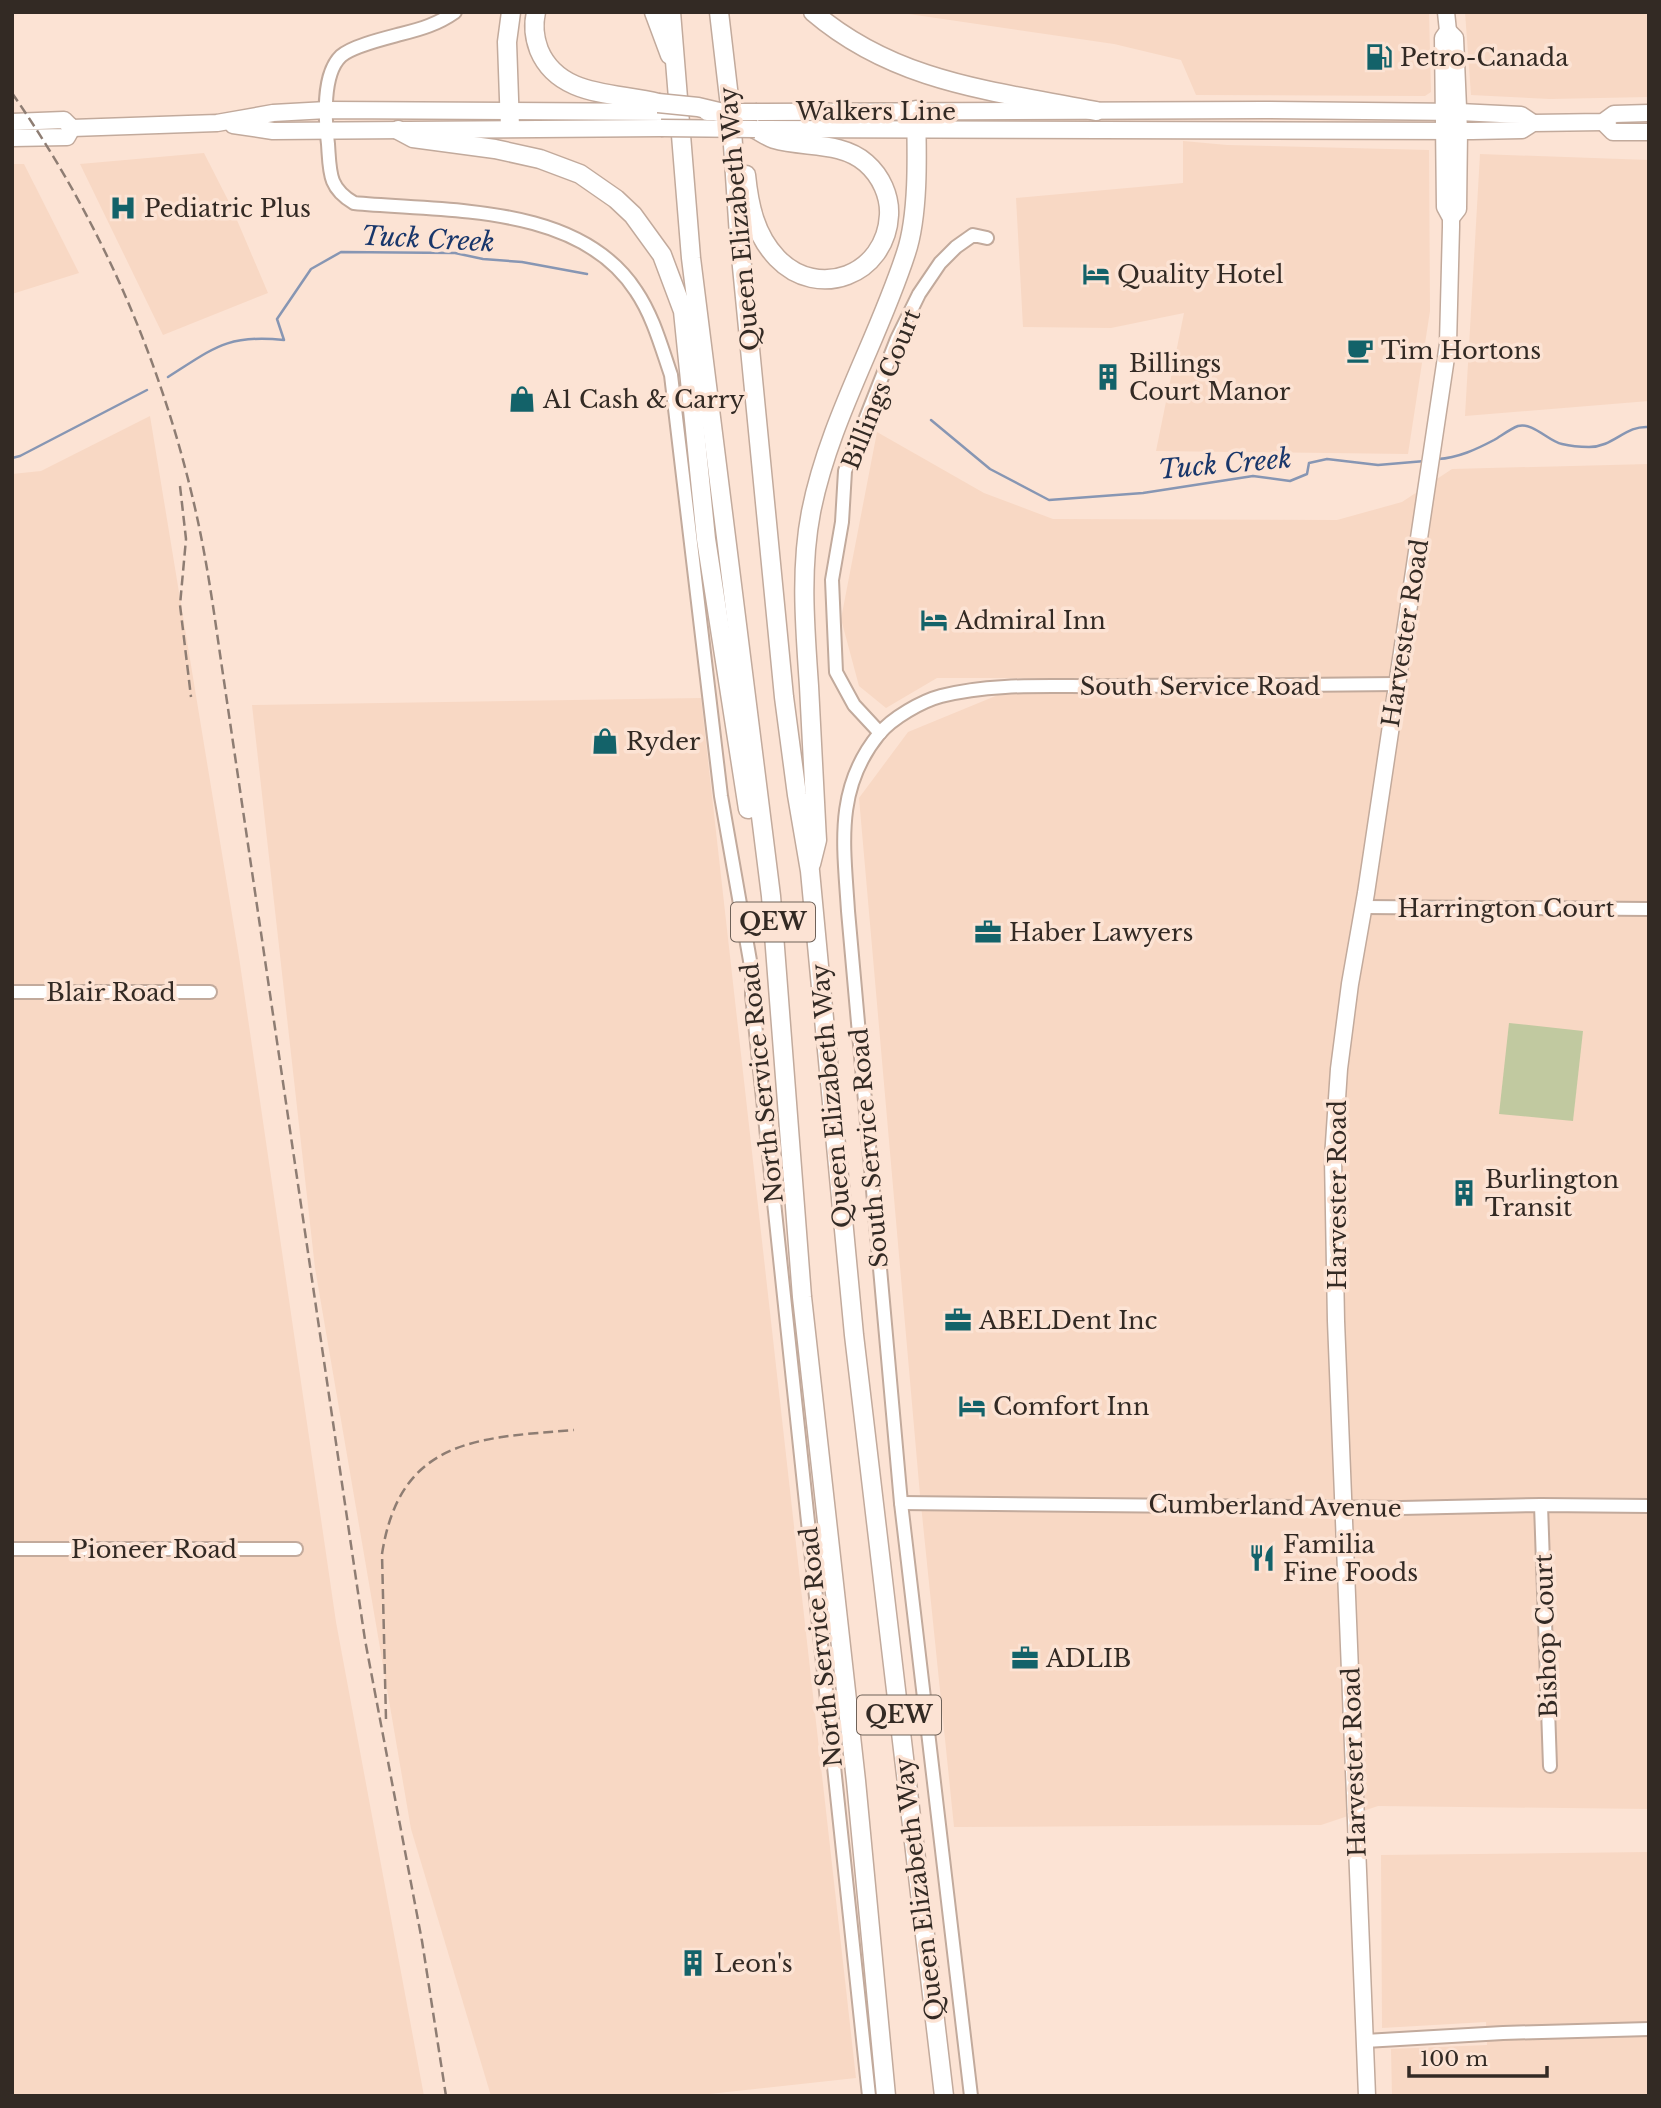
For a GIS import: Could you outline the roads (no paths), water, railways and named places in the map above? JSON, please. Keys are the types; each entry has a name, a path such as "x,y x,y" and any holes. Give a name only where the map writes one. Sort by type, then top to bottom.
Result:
{"highway":[{"path":"509,119 507,42 511,12"},
{"path":"536,12 535,39 549,68 562,79 598,93 665,107 698,107 725,113 743,146 749,203 759,233 776,257 798,274 821,280 849,275 873,259 886,238 890,208 887,195 874,172 864,162 835,148 773,138 756,120"},
{"path":"654,12 672,61 691,258"},
{"name":"Queen Elizabeth Way","path":"671,12 691,258 771,896 802,1297 856,1781 886,2096"},
{"name":"Queen Elizabeth Way","path":"719,12 725,113 784,697 810,871 852,1313 944,2096"},
{"path":"813,12 845,37 929,76 958,85 1096,111"},
{"path":"810,871 817,840 804,612 805,558 811,512 822,471 847,402 907,252 912,230 916,119"},
{"path":"398,130 413,138 482,147 540,159 580,174 616,199 633,215 662,255 683,311 706,539 757,868 771,896"}],"main road":[{"name":"Harvester Road","path":"1367,2096 1333,1158 1348,997 1364,907 1448,344 1452,279 1451,218 1458,209 1452,130 1455,38 1448,31 1446,12"},
{"name":"Walkers Line","path":"217,122 273,131 398,130 665,107"},
{"name":"Walkers Line","path":"12,122 64,120 72,128 217,122 273,113 327,110 661,128 756,120 916,119 1522,130 1533,123 1603,122 1614,114 1649,113"},
{"name":"Walkers Line","path":"916,119 1096,111 1452,112 1521,115 1533,123"},
{"name":"Walkers Line","path":"725,113 756,120"},
{"name":"Walkers Line","path":"1603,122 1613,132 1649,132"},
{"name":"Walkers Line","path":"12,138 66,137 72,128"}],"street":[{"name":"North Service Road","path":"455,12 441,22 344,54 332,67 327,88 326,129 331,174 334,186 342,196 355,203 500,216 544,226 580,240 617,266 636,290 654,324 671,375 721,796 752,972 752,995 869,2096"},
{"name":"Billings Court","path":"880,733 854,705 836,672 832,580 842,522 845,471 897,339 919,294 940,263 956,247 973,235 987,238"},
{"name":"South Service Road","path":"971,2096 901,1503 844,857 845,804 866,753 880,733 899,715 939,696 1017,687 1397,684"},
{"name":"Harrington Court","path":"1364,907 1649,909"},
{"name":"Blair Road","path":"12,992 210,992"},
{"name":"Cumberland Avenue","path":"901,1503 1401,1508 1649,1506"},
{"name":"Bishop Court","path":"1541,1505 1550,1766"},
{"name":"Pioneer Road","path":"12,1549 296,1549"},
{"path":"1365,2041 1503,2033 1649,2029"}],"waterway":[{"name":"Tuck Creek","path":"168,377 210,351 234,341 284,340 277,319 311,269 341,252 455,253 587,274"},
{"name":"Tuck Creek","path":"12,458 147,390"},
{"name":"Tuck Creek","path":"931,420 990,469 1049,500 1143,493 1253,476 1290,481 1307,474 1309,463 1327,459 1378,465 1425,461"},
{"name":"Tuck Creek","path":"1438,459 1474,450 1518,426 1535,429 1562,444 1589,447 1606,444 1633,429 1649,427"}],"railway":[{"path":"12,93 73,190 123,292 164,398 199,526 215,617 365,1640 422,1941 446,2096"},
{"path":"180,486 186,539 180,605 191,697"},
{"path":"386,1719 382,1554 391,1516 406,1487 425,1466 449,1451 506,1436 574,1430"}],"place":[{"name":"Petro-Canada","path":"1379,57"},
{"name":"Pediatric Plus","path":"123,208"},
{"name":"Quality Hotel","path":"1096,274"},
{"name":"Tim Hortons","path":"1360,350"},
{"name":"Billings Court Manor","path":"1108,377"},
{"name":"A1 Cash & Carry","path":"522,399"},
{"name":"Admiral Inn","path":"934,620"},
{"name":"Ryder","path":"605,741"},
{"name":"Haber Lawyers","path":"988,932"},
{"name":"Burlington Transit","path":"1464,1193"},
{"name":"ABELDent Inc","path":"958,1320"},
{"name":"Comfort Inn","path":"972,1406"},
{"name":"Familia Fine Foods","path":"1262,1558"},
{"name":"ADLIB","path":"1025,1658"},
{"name":"Leon's","path":"693,1963"}]}
